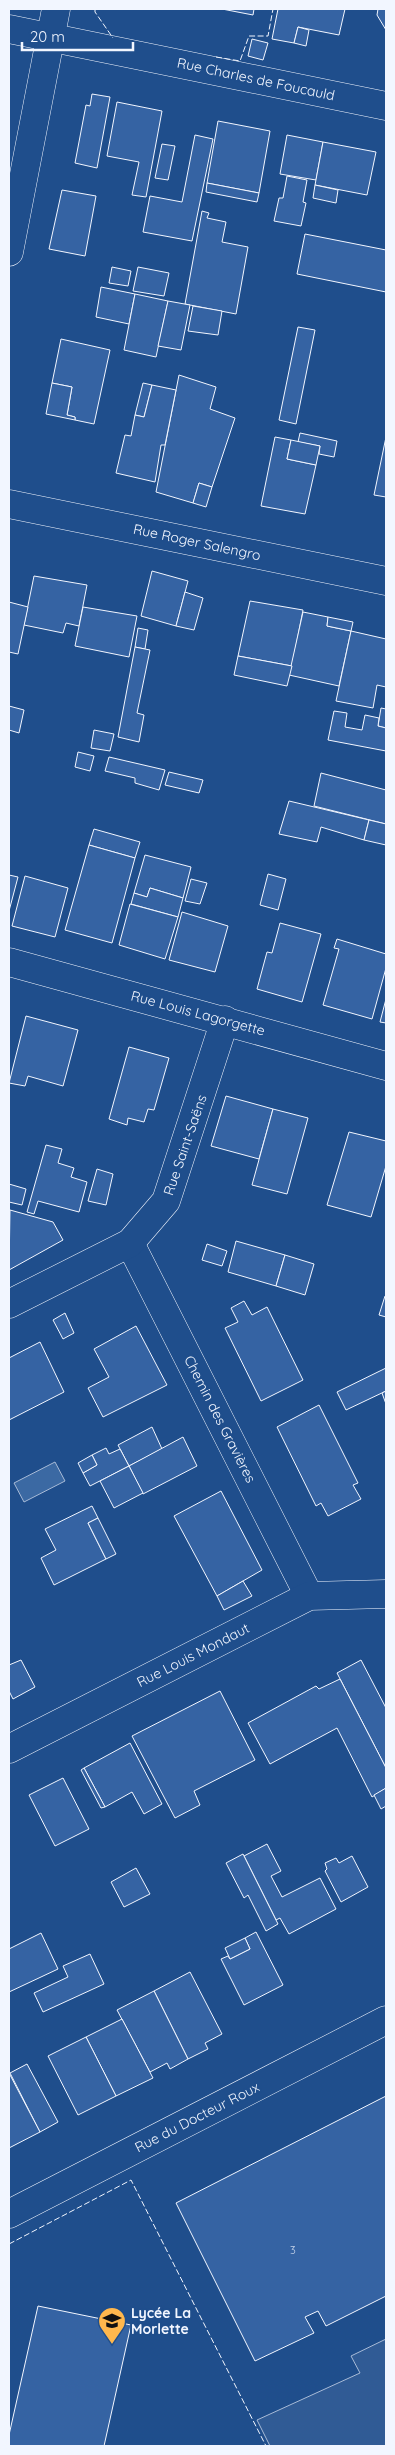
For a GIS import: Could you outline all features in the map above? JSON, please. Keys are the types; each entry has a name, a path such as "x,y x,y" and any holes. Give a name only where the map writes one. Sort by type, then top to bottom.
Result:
{"street":[{"path":"9,252 56,9"},
{"name":"Rue Charles de Foucauld","path":"9,29 386,106"},
{"name":"Rue Roger Salengro","path":"9,504 386,581"},
{"name":"Rue Louis Lagorgette","path":"9,962 226,1020 386,1066"},
{"name":"Rue Saint-Saëns","path":"9,1304 130,1243 166,1201 226,1020"},
{"name":"Chemin des Gravières","path":"130,1243 309,1596"},
{"name":"Rue Louis Mondaut","path":"9,1749 309,1596 386,1594"},
{"name":"Rue du Docteur Roux","path":"9,2214 386,2020"}],"shaded area":[{"path":"55,1462 65,1481 24,1502 14,1483"},
{"path":"386,2339 386,2446 270,2446 257,2420 360,2373 351,2356"}],"building":[{"path":"222,9 254,9 253,15"},
{"path":"278,9 345,9 339,35 298,27 294,43 272,39"},
{"path":"378,9 386,9 386,30 377,15"},
{"path":"298,27 309,30 306,46 294,43"},
{"path":"252,39 268,43 263,60 248,56"},
{"path":"92,94 110,97 97,168 75,163 86,105 90,106"},
{"path":"117,102 162,111 146,197 132,195 139,162 107,156"},
{"path":"218,121 270,131 259,193 207,183"},
{"path":"195,135 213,139 192,241 143,232 150,196 182,202"},
{"path":"287,135 323,142 316,180 280,174"},
{"path":"323,142 376,152 367,195 315,185"},
{"path":"162,144 175,146 168,180 155,178"},
{"path":"287,176 307,180 303,202 306,203 301,226 274,221 279,198 283,198"},
{"path":"207,183 259,193 257,202 206,192"},
{"path":"315,185 338,190 336,203 313,198"},
{"path":"62,190 96,196 85,256 49,249"},
{"path":"202,211 209,213 207,218 226,222 222,242 248,247 236,314 185,304"},
{"path":"305,234 386,250 386,292 297,274"},
{"path":"112,267 131,271 128,286 109,283"},
{"path":"138,267 169,273 164,296 133,291"},
{"path":"101,287 135,294 129,324 96,317"},
{"path":"135,294 168,301 156,357 124,350"},
{"path":"168,301 190,305 181,350 158,346"},
{"path":"193,306 222,311 218,335 188,331"},
{"path":"298,327 315,330 296,424 279,420"},
{"path":"61,339 110,350 94,424 75,420 75,417 67,415 72,387 52,383"},
{"path":"179,375 216,387 210,409 235,418 212,487 199,483 193,503 156,492"},
{"path":"52,383 72,387 67,415 75,417 75,420 46,414"},
{"path":"143,383 152,385 144,417 135,415"},
{"path":"152,385 176,390 165,445 161,445 155,482 116,473 125,435 131,436 135,415 144,417"},
{"path":"300,433 337,441 334,457 319,454 320,446 298,442"},
{"path":"275,437 291,440 287,459 316,465 305,514 261,506"},
{"path":"386,437 386,497 374,495"},
{"path":"291,440 320,446 316,465 287,459"},
{"path":"199,483 212,487 206,507 193,503"},
{"path":"152,571 188,581 176,626 141,616"},
{"path":"34,576 87,585 79,626 66,623 63,633 24,625"},
{"path":"185,592 203,598 194,630 176,626"},
{"path":"250,601 303,610 292,666 238,656"},
{"path":"9,602 28,607 18,654 9,652"},
{"path":"83,607 137,616 129,657 75,646"},
{"path":"303,612 328,617 327,626 351,631 339,686 289,675"},
{"path":"328,617 353,622 351,631 327,626"},
{"path":"138,628 148,630 145,649 135,647"},
{"path":"351,631 386,639 386,687 377,685 373,708 336,701"},
{"path":"135,647 150,650 137,713 144,715 139,742 118,737"},
{"path":"238,656 292,666 287,686 234,675"},
{"path":"9,706 24,710 19,733 9,730"},
{"path":"381,708 386,709 386,728 378,726"},
{"path":"334,711 347,713 345,727 362,730 365,715 379,718 378,726 386,728 386,751 328,740"},
{"path":"94,730 114,734 110,751 91,748"},
{"path":"78,752 94,756 90,771 75,767"},
{"path":"109,757 165,770 159,790 135,783 135,778 105,771"},
{"path":"169,772 203,780 199,793 165,785"},
{"path":"321,773 386,790 386,824 314,806"},
{"path":"289,801 369,820 364,840 321,827 317,842 279,834"},
{"path":"369,820 386,824 386,845 364,840"},
{"path":"94,829 140,842 135,858 89,845"},
{"path":"89,845 135,858 112,943 65,930"},
{"path":"145,855 191,867 183,898 150,888 147,897 134,893"},
{"path":"268,874 286,879 278,910 260,905"},
{"path":"9,875 18,877 9,911"},
{"path":"25,876 68,888 55,937 12,926"},
{"path":"191,879 207,883 200,904 185,901"},
{"path":"150,888 183,898 178,917 131,904 134,893 147,897"},
{"path":"130,904 178,917 165,959 119,945"},
{"path":"182,912 228,926 215,972 169,960"},
{"path":"280,923 321,934 302,1002 257,989 267,952 272,953"},
{"path":"337,939 386,954 386,968 372,1019 323,1005 339,949 334,948"},
{"path":"386,999 386,1023 380,1022"},
{"path":"26,1016 78,1030 63,1086 28,1076 25,1086 9,1083"},
{"path":"129,1047 169,1058 154,1110 148,1109 144,1122 128,1118 127,1125 109,1119"},
{"path":"226,1096 273,1109 259,1159 211,1146"},
{"path":"273,1109 308,1118 287,1194 252,1185"},
{"path":"349,1132 386,1141 386,1166 371,1217 327,1205"},
{"path":"46,1145 62,1149 58,1163 74,1168 71,1177 87,1182 79,1212 38,1201 34,1214 27,1212"},
{"path":"97,1169 113,1174 106,1205 88,1201"},
{"path":"9,1184 26,1189 22,1205 9,1202"},
{"path":"10,1210 53,1222 63,1240 9,1270"},
{"path":"236,1241 285,1255 276,1286 228,1272"},
{"path":"207,1244 227,1251 222,1266 202,1260"},
{"path":"285,1255 314,1264 305,1295 276,1286"},
{"path":"386,1296 386,1317 379,1315"},
{"path":"244,1301 252,1315 267,1307 303,1380 261,1401 225,1328 238,1322 231,1308"},
{"path":"65,1313 74,1333 63,1339 53,1320"},
{"path":"136,1326 167,1385 103,1417 88,1388 109,1377 94,1349"},
{"path":"40,1342 64,1392 9,1420 9,1358"},
{"path":"386,1368 386,1391 346,1410 337,1392"},
{"path":"386,1391 386,1404 382,1393"},
{"path":"319,1405 358,1483 353,1485 361,1499 328,1516 321,1503 316,1506 277,1427"},
{"path":"152,1427 162,1449 129,1466 118,1445"},
{"path":"183,1437 197,1466 143,1494 129,1466"},
{"path":"106,1448 109,1454 120,1449 129,1466 90,1486 83,1473 97,1465 92,1455"},
{"path":"92,1455 97,1465 83,1473 78,1463"},
{"path":"129,1466 143,1493 114,1508 100,1481"},
{"path":"221,1491 262,1570 217,1596 174,1516"},
{"path":"92,1506 98,1518 88,1523 106,1559 54,1585 41,1558 56,1550 45,1529"},
{"path":"98,1518 116,1554 106,1559 88,1523"},
{"path":"243,1581 252,1596 224,1610 217,1596"},
{"path":"21,1660 35,1687 13,1699 9,1691 9,1665"},
{"path":"361,1660 386,1708 386,1768 337,1673"},
{"path":"340,1679 386,1768 386,1788 372,1797 337,1728 270,1764 248,1723 316,1686 319,1689"},
{"path":"220,1691 255,1760 194,1791 200,1805 175,1818 132,1736"},
{"path":"130,1743 162,1804 144,1814 132,1792 105,1807 84,1768"},
{"path":"84,1768 105,1807 101,1808 81,1770"},
{"path":"63,1778 89,1829 55,1846 29,1795"},
{"path":"386,1788 386,1806 381,1809 374,1795"},
{"path":"267,1844 281,1871 271,1876 282,1897 320,1878 336,1909 289,1934 280,1918 276,1920 244,1856"},
{"path":"243,1854 278,1924 266,1931 248,1895 244,1898 226,1863"},
{"path":"352,1856 368,1887 341,1902 325,1871 327,1869 325,1863 336,1858 339,1863"},
{"path":"136,1868 150,1894 124,1907 111,1882"},
{"path":"256,1932 283,1985 244,2005 221,1959 228,1956 230,1959 250,1949 245,1938"},
{"path":"41,1933 58,1969 9,1992 9,1949"},
{"path":"245,1938 250,1949 230,1959 225,1948"},
{"path":"90,1954 104,1984 43,2012 34,1993 68,1977 63,1966"},
{"path":"190,1972 222,2034 205,2043 208,2049 188,2059 154,1991"},
{"path":"154,1991 188,2059 170,2069 167,2063 150,2072 117,2010"},
{"path":"122,2019 153,2078 116,2096 86,2037"},
{"path":"86,2037 116,2096 78,2115 48,2056"},
{"path":"27,2064 58,2122 40,2132 10,2073"},
{"path":"9,2073 40,2132 9,2148"},
{"path":"386,2096 386,2296 326,2326 318,2311 305,2317 314,2333 255,2361 176,2203"},
{"path":"38,2306 131,2325 104,2446 9,2446 9,2435"}],"fence":[{"path":"95,9 95,12 113,38"},
{"path":"216,57 240,61 249,36 268,36 273,9"},
{"path":"9,2244 131,2180 266,2446"}],"place":[{"name":"Lycée La Morlette","path":"112,2345"}]}
